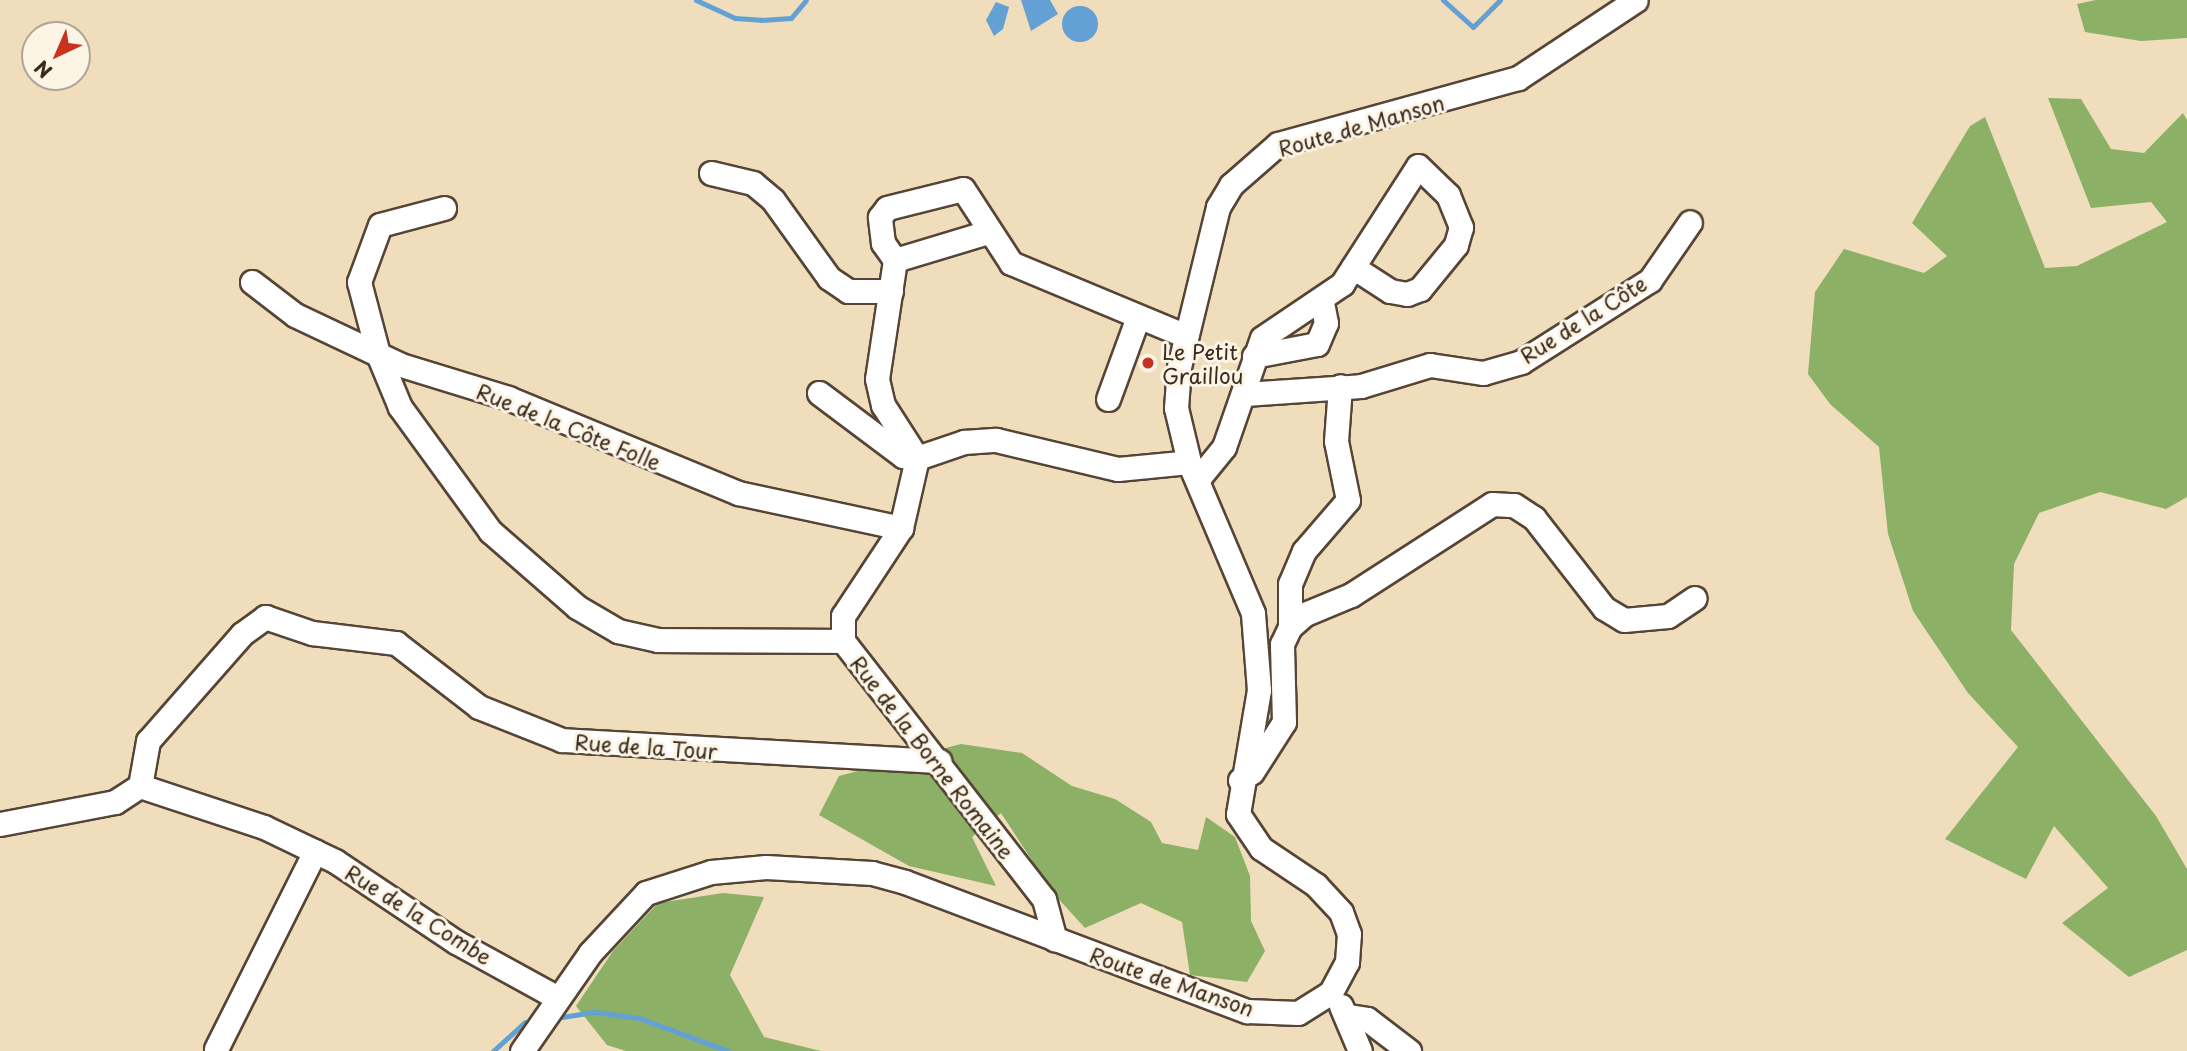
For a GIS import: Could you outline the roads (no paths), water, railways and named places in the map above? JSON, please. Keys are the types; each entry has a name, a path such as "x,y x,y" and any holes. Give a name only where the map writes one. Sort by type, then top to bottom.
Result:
{"street":[{"name":"Route de Manson","path":"1194,470 1176,408 1186,336 1219,207 1267,153 1518,78 1636,0"},
{"path":"818,393 903,456 916,458 964,442 996,440 1118,469 1194,470 1224,447 1245,394 1254,356 1271,329 1322,303 1353,267 1418,166 1448,195 1461,227 1456,245 1420,289 1408,295 1353,267"},
{"path":"711,173 753,183 773,200 829,278 848,291 891,291"},
{"path":"916,458 883,405 877,379 895,260 883,243 880,217 887,208 942,191 962,189 973,196 988,232 1011,263 1031,275 1064,282 1186,336"},
{"path":"444,208 380,225 359,282 378,354 400,407 490,531 577,607 618,631 658,640 843,640"},
{"name":"Rue de la Côte","path":"1245,394 1361,386 1430,365 1483,373 1521,362 1650,280 1689,222"},
{"path":"895,260 988,232"},
{"name":"Rue de la Côte Folle","path":"252,282 295,315 378,354 508,398 738,493 901,528"},
{"path":"1254,356 1317,344 1326,323 1322,303"},
{"path":"1108,399 1138,317"},
{"path":"1240,780 1252,772 1284,722 1282,644 1290,627 1290,584 1304,551 1348,500 1336,442 1340,386"},
{"name":"Rue de la Borne Romaine","path":"916,458 901,528 843,616 843,640 1044,899 1055,940"},
{"path":"1194,470 1253,613 1259,690 1240,780 1238,814 1245,833 1316,885 1341,912 1349,933 1347,962 1331,992 1349,1016 1360,1051"},
{"path":"1290,627 1492,504 1514,505 1534,518 1604,608 1625,620 1668,616 1695,598"},
{"name":"Rue de la Tour","path":"140,786 148,741 242,634 265,617 312,633 396,643 479,707 562,740 939,761"},
{"path":"0,824 115,802 140,786"},
{"name":"Rue de la Combe","path":"140,786 264,827 315,851 558,998"},
{"path":"216,1049 315,851"},
{"name":"Route de Manson","path":"522,1051 612,925 646,892 711,872 872,873 1247,1011 1298,1013 1331,992"},
{"path":"1349,1016 1367,1019 1409,1051"}],"water":[{"path":"1021,0 1050,0 1058,14 1031,31"},
{"path":"996,2 1009,7 1003,29 994,36 986,20"},
{"path":"1080,6 1093,11 1098,24 1093,37 1080,42 1067,37 1062,24 1067,11"}],"waterway":[{"path":"696,0 735,18 761,20 791,18 806,0"},
{"path":"1443,0 1473,27 1500,0"},
{"path":"562,1017 595,1012 639,1018 728,1051"},
{"path":"493,1051 525,1022"}],"place":[{"name":"Le Petit Graillou","path":"1148,363"}]}
